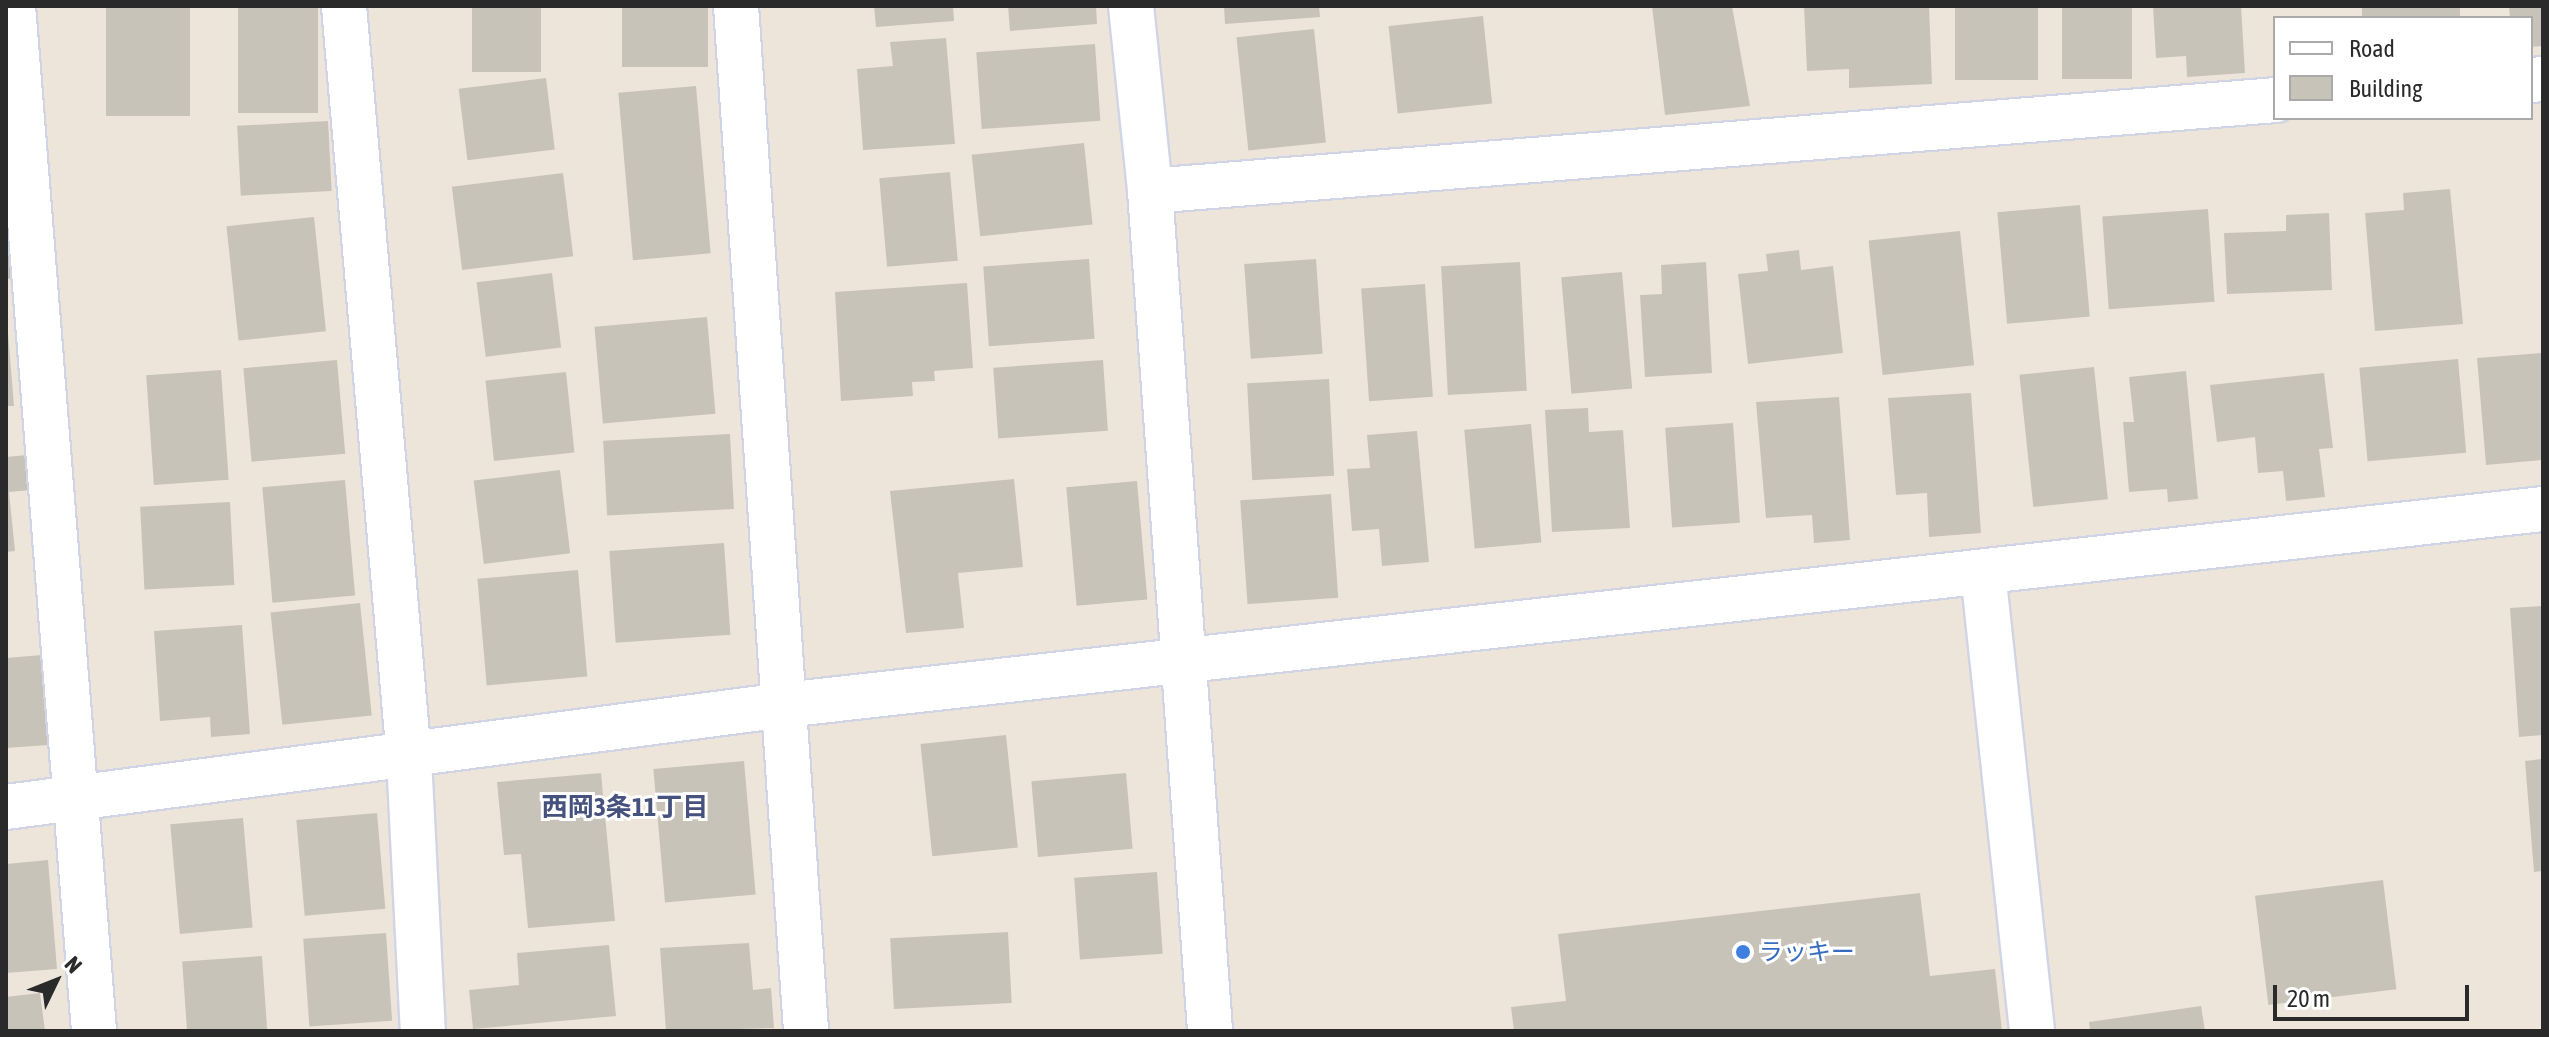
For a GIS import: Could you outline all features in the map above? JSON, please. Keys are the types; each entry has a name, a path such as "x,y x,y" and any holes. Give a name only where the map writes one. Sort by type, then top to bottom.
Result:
{"street":[{"path":"13,6 79,799 94,1031"},
{"path":"344,6 409,758 423,1031"},
{"path":"736,6 806,1031"},
{"path":"1131,6 1150,191 1210,1031"},
{"path":"1150,191 2273,100"},
{"path":"6,807 409,758 784,705 2543,509"},
{"path":"1983,572 2032,1031"}],"building":[{"path":"106,6 190,6 190,116 106,116"},
{"path":"238,6 318,6 318,113 238,113"},
{"path":"472,6 541,6 541,72 472,72"},
{"path":"622,6 708,6 708,67 622,67"},
{"path":"874,6 953,6 954,21 876,27"},
{"path":"1008,6 1096,6 1097,24 1010,31"},
{"path":"1224,6 1319,6 1320,17 1225,24"},
{"path":"1652,6 1732,6 1750,106 1665,115"},
{"path":"1804,6 1929,6 1932,84 1849,88 1849,69 1807,71"},
{"path":"1955,6 2038,6 2038,80 1955,80"},
{"path":"2062,6 2132,6 2132,79 2062,79"},
{"path":"2153,6 2241,6 2245,73 2187,77 2186,56 2156,58"},
{"path":"2362,6 2460,6 2460,16 2362,16"},
{"path":"2509,6 2543,6 2543,46 2533,47 2533,16 2510,16"},
{"path":"1483,16 1492,104 1398,113 1389,26"},
{"path":"1314,29 1326,142 1248,151 1236,37"},
{"path":"946,38 955,144 863,150 857,69 893,66 890,42"},
{"path":"1095,44 1100,121 982,129 976,52"},
{"path":"546,78 555,149 467,160 459,89"},
{"path":"696,86 711,253 633,260 618,93"},
{"path":"328,121 332,191 241,196 237,126"},
{"path":"1084,143 1093,225 980,236 972,155"},
{"path":"6,160 21,278 6,279"},
{"path":"950,172 958,261 887,267 879,178"},
{"path":"563,173 573,256 462,270 452,187"},
{"path":"2450,189 2463,324 2375,331 2365,213 2404,210 2403,193"},
{"path":"2080,205 2090,317 2007,324 1997,212"},
{"path":"2208,209 2214,302 2109,309 2102,216"},
{"path":"2329,213 2332,290 2227,294 2224,233 2286,231 2286,215"},
{"path":"314,217 326,331 239,341 226,226"},
{"path":"1960,231 1974,365 1883,375 1869,241"},
{"path":"1799,250 1801,270 1833,266 1843,353 1748,364 1738,274 1768,271 1766,254"},
{"path":"1089,259 1095,339 989,346 983,266"},
{"path":"1316,259 1323,354 1251,359 1244,264"},
{"path":"1520,262 1527,391 1448,395 1441,266"},
{"path":"1706,262 1712,373 1645,377 1640,295 1662,294 1661,265"},
{"path":"1622,272 1632,389 1571,394 1561,277"},
{"path":"552,273 561,347 486,357 477,282"},
{"path":"967,283 973,368 934,371 935,381 912,382 913,396 841,401 835,292"},
{"path":"1425,284 1433,397 1369,401 1361,288"},
{"path":"6,308 14,406 6,406"},
{"path":"707,317 715,414 603,423 594,327"},
{"path":"2543,353 2543,460 2486,465 2477,358"},
{"path":"2458,359 2466,453 2368,461 2359,368"},
{"path":"337,360 345,454 252,462 243,368"},
{"path":"1103,360 1108,431 998,439 993,368"},
{"path":"2094,367 2108,499 2033,507 2019,375"},
{"path":"221,370 229,480 154,485 146,375"},
{"path":"2186,371 2198,499 2168,502 2167,489 2129,492 2123,422 2134,422 2129,377"},
{"path":"566,372 574,453 494,461 485,380"},
{"path":"2324,373 2333,448 2319,449 2325,497 2286,501 2283,471 2258,473 2255,437 2217,442 2210,385"},
{"path":"1329,379 1334,476 1252,480 1247,383"},
{"path":"1971,393 1981,533 1929,537 1927,493 1896,495 1888,398"},
{"path":"1839,397 1850,540 1814,543 1812,515 1766,518 1756,402"},
{"path":"1588,408 1589,432 1623,430 1630,528 1552,532 1545,410"},
{"path":"1733,423 1740,523 1672,527 1665,428"},
{"path":"1531,424 1541,543 1475,548 1464,430"},
{"path":"1417,431 1429,562 1382,566 1379,529 1352,531 1347,469 1370,468 1367,435"},
{"path":"730,434 734,509 607,516 603,441"},
{"path":"27,455 31,490 9,492 15,551 6,552 6,457"},
{"path":"560,470 570,553 484,564 474,481"},
{"path":"1014,479 1023,567 958,573 964,628 906,633 890,491"},
{"path":"345,480 355,596 272,603 262,487"},
{"path":"1137,481 1147,600 1077,606 1066,487"},
{"path":"1331,494 1338,598 1247,604 1240,500"},
{"path":"230,502 234,585 144,590 140,507"},
{"path":"724,543 730,635 616,643 609,551"},
{"path":"578,570 587,677 487,685 477,579"},
{"path":"360,603 372,715 282,725 270,612"},
{"path":"2543,606 2543,735 2519,737 2510,608"},
{"path":"242,625 250,734 211,737 210,717 160,721 154,631"},
{"path":"42,655 48,745 6,748 6,658"},
{"path":"1006,735 1018,847 932,856 920,744"},
{"path":"2543,759 2543,871 2534,872 2525,761"},
{"path":"744,761 756,894 665,902 653,769"},
{"path":"601,773 615,921 528,928 521,854 504,855 497,782"},
{"path":"1126,773 1133,849 1038,857 1031,781"},
{"path":"377,813 385,909 305,916 296,820"},
{"path":"243,818 253,928 180,934 170,824"},
{"path":"48,860 57,969 6,973 6,864"},
{"path":"1157,872 1163,954 1080,960 1074,878"},
{"path":"2383,880 2396,989 2268,1005 2255,896"},
{"name":"ラッキー","path":"1920,893 1930,976 1995,969 2002,1031 1514,1031 1511,1007 1566,1001 1558,934"},
{"path":"1008,932 1012,1003 894,1009 890,938"},
{"path":"386,933 392,1021 309,1027 303,939"},
{"path":"749,943 753,990 771,988 774,1028 666,1031 660,948"},
{"path":"609,945 616,1016 473,1029 469,990 519,985 517,953"},
{"path":"262,956 267,1031 187,1031 182,962"},
{"path":"40,993 45,1031 6,1031 6,997"},
{"path":"2201,1006 2205,1031 2090,1031 2089,1022"}],"place":[{"name":"ラッキー","path":"1743,952"}],"district":[{"name":"西岡3条11丁目","path":"625,808"}]}
